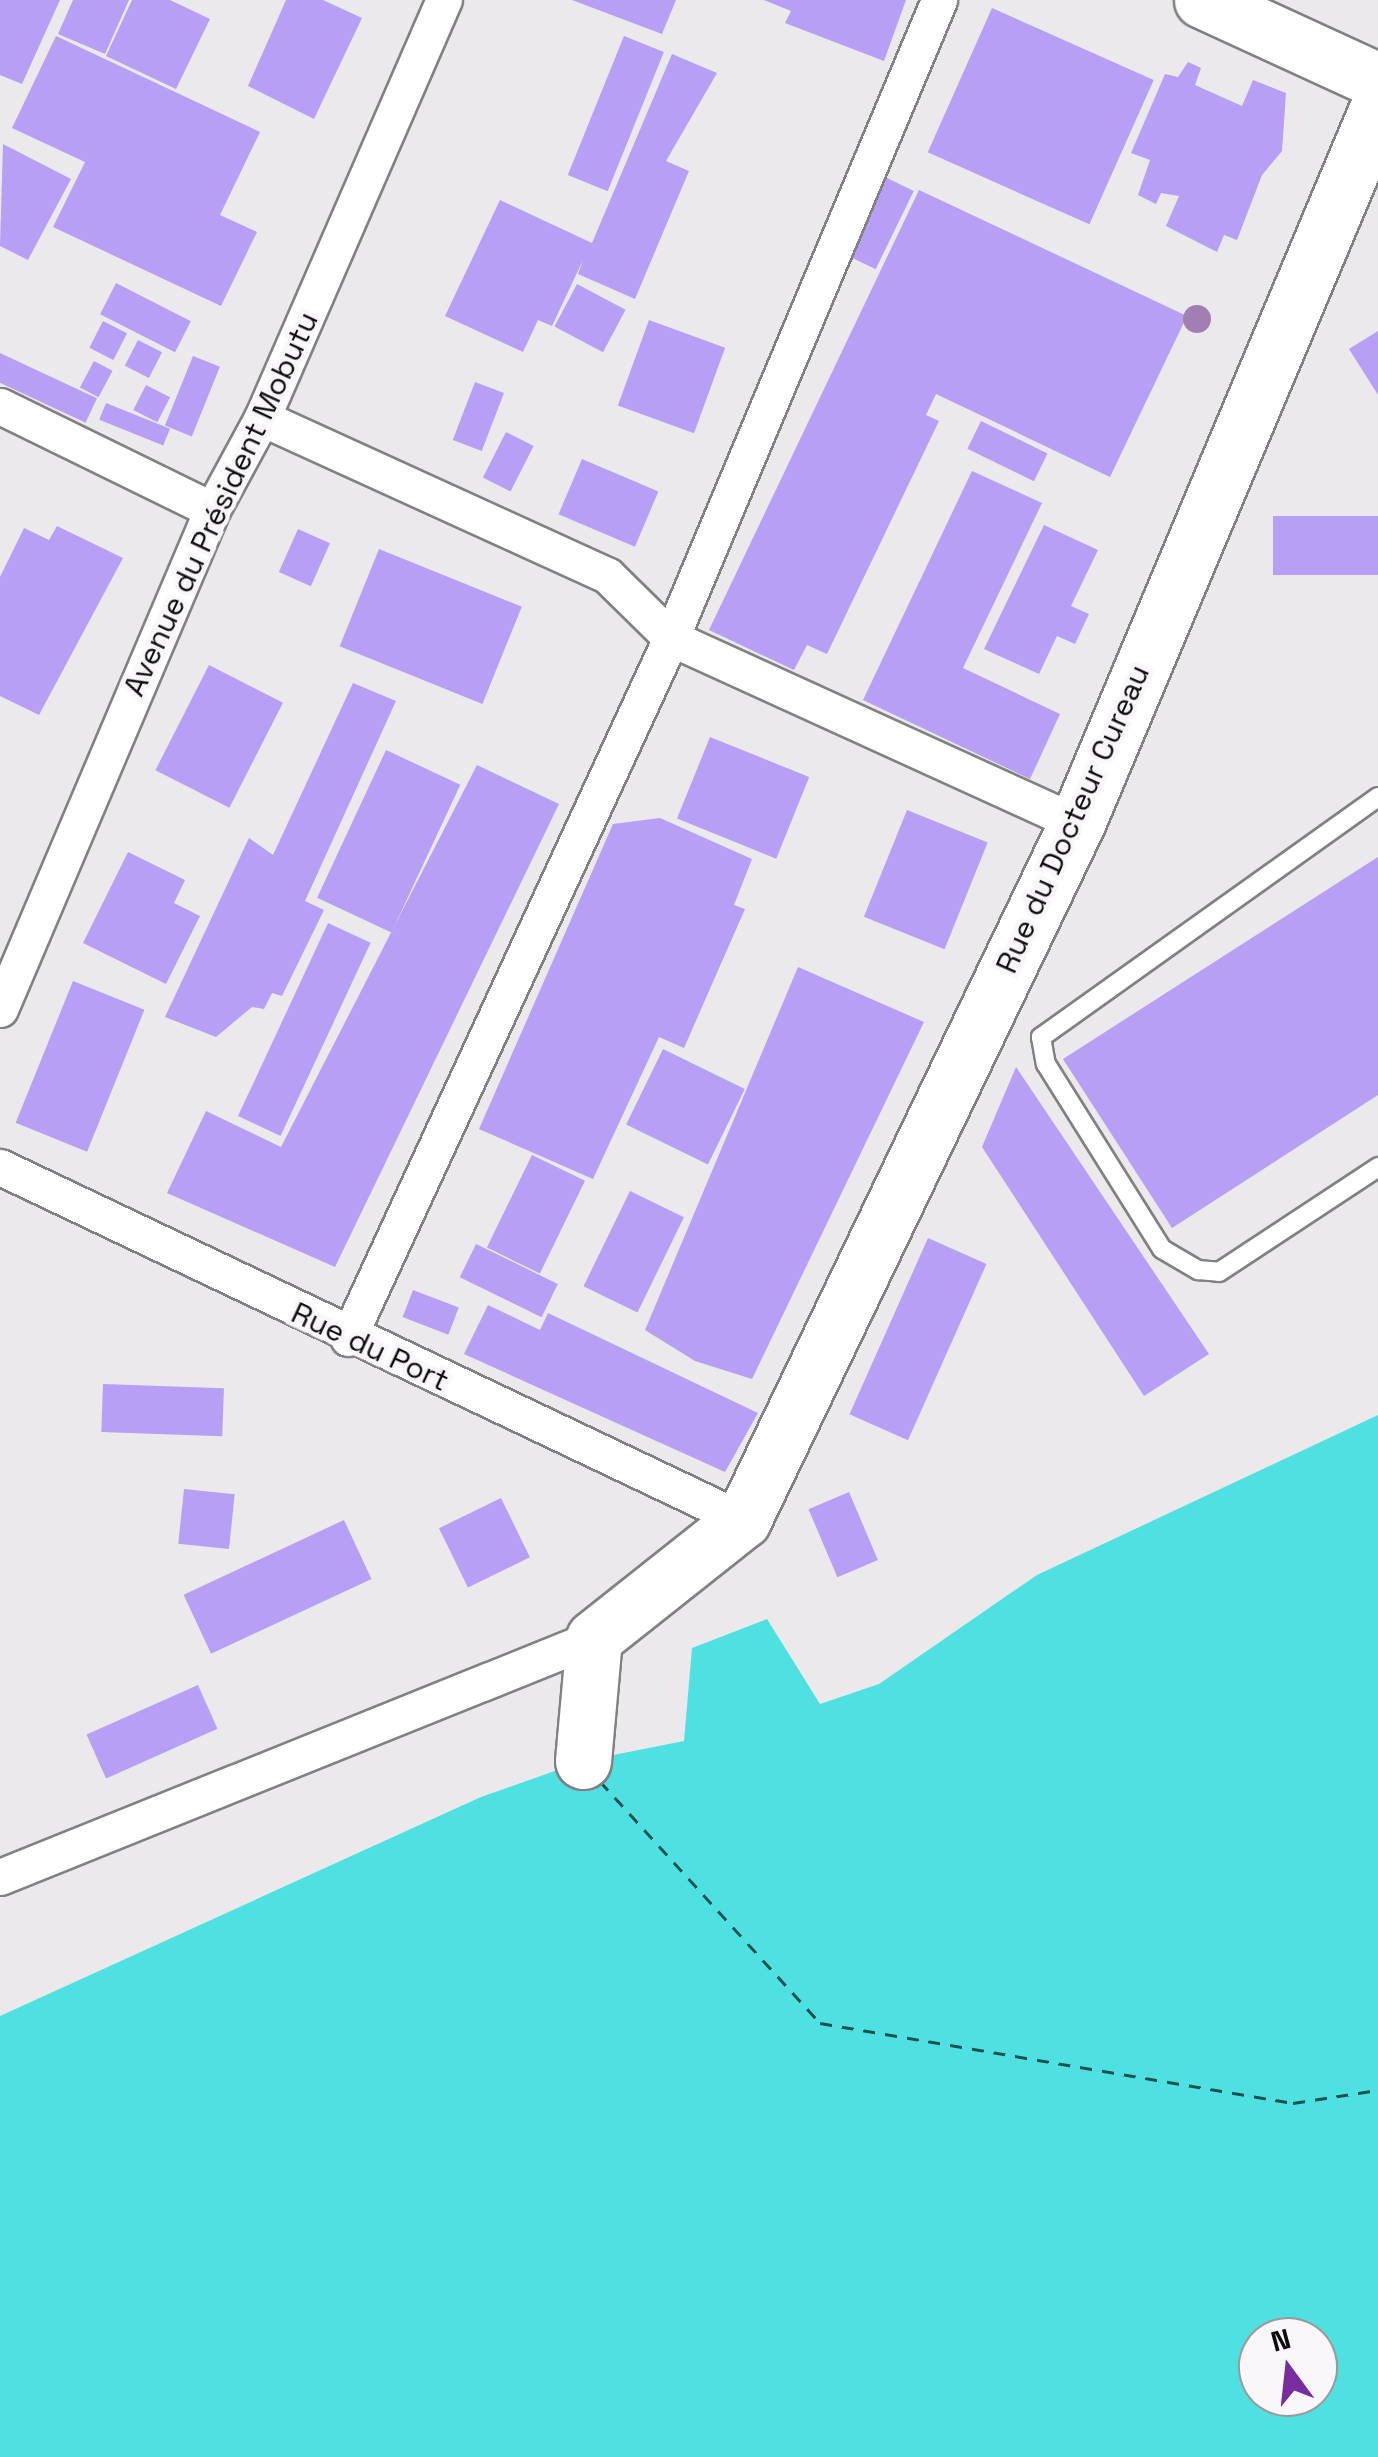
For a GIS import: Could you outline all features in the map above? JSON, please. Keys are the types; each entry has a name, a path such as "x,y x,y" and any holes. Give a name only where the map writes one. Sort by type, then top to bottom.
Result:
{"main road":[{"path":"1202,0 1378,81"},
{"name":"Rue du Docteur Cureau","path":"743,1520 1076,823 1378,108"},
{"path":"582,1761 594,1638 743,1520"}],"street":[{"name":"Avenue du Président Mobutu","path":"0,1009 212,510 262,418 444,0"},
{"path":"348,1338 671,638 939,0"},
{"path":"0,406 212,510"},
{"path":"262,418 608,576 671,638 1076,823"},
{"name":"Rue du Port","path":"0,1167 348,1338 743,1520"},
{"path":"0,1876 594,1638"}],"lane":[{"path":"1378,797 1042,1037 1046,1064 1162,1249 1198,1270 1218,1272 1378,1167"}],"water":[{"path":"1378,1415 1378,2457 0,2457 0,2016 481,1797 583,1761 684,1741 692,1648 767,1619 820,1704 879,1684 1037,1575"}],"building":[{"path":"0,0 60,0 22,84 0,75"},
{"path":"73,0 129,0 105,54 58,34"},
{"path":"132,0 170,0 210,19 176,89 106,56"},
{"path":"286,0 323,0 362,18 314,119 248,86"},
{"path":"572,0 676,0 662,34"},
{"path":"764,0 906,0 884,61 785,23 791,11"},
{"path":"992,8 1154,80 1089,224 928,152"},
{"path":"56,36 260,132 220,215 257,232 221,306 53,227 85,162 12,128"},
{"path":"624,36 664,52 608,191 568,175"},
{"path":"672,54 717,73 666,161 689,171 635,299 578,274 583,260 552,326 538,320 523,352 445,316 500,200 592,243"},
{"path":"1188,62 1201,68 1195,85 1242,106 1253,80 1286,93 1282,151 1262,175 1237,240 1224,235 1217,252 1166,226 1179,196 1161,193 1156,204 1138,195 1150,160 1131,153 1165,74 1178,77"},
{"path":"3,144 71,179 28,260 0,246"},
{"path":"885,177 914,191 876,269 847,255"},
{"path":"919,190 1187,316 1110,477 936,394 926,415 939,421 827,654 807,645 794,670 709,630"},
{"path":"116,283 191,321 175,352 100,314"},
{"path":"577,284 626,310 603,352 554,326"},
{"path":"649,320 725,348 694,433 618,406"},
{"path":"103,321 127,333 113,360 89,348"},
{"path":"1378,331 1378,395 1349,349"},
{"path":"138,340 162,352 149,378 125,366"},
{"path":"0,353 97,398 86,423 0,383"},
{"path":"193,356 220,367 192,436 165,426"},
{"path":"94,361 113,371 98,397 80,387"},
{"path":"475,382 504,393 482,451 453,440"},
{"path":"146,385 170,397 157,422 133,410"},
{"path":"106,403 170,429 163,446 99,420"},
{"path":"981,421 1048,453 1034,481 967,449"},
{"path":"506,432 534,446 510,492 483,477"},
{"path":"582,459 658,491 635,547 559,514"},
{"path":"972,471 1042,503 963,668 1060,714 1030,779 863,700"},
{"path":"1273,516 1378,516 1378,575 1273,575"},
{"path":"1044,525 1098,550 1071,606 1089,614 1075,644 1057,636 1039,674 984,649"},
{"path":"57,526 123,558 39,715 0,696 0,577 24,528 49,540"},
{"path":"298,529 330,543 311,586 279,572"},
{"path":"379,549 522,607 482,704 340,646"},
{"path":"209,665 283,703 229,808 155,770"},
{"path":"353,683 396,701 305,901 324,910 282,996 272,993 264,1009 252,1007 216,1037 165,1017 249,838 273,855"},
{"path":"710,737 809,777 776,859 677,819"},
{"path":"386,750 460,785 391,932 317,898"},
{"path":"477,765 559,804 335,1267 167,1193 206,1111 281,1147"},
{"path":"907,810 988,843 945,949 864,917"},
{"path":"660,818 752,859 734,905 745,909 684,1048 659,1037 593,1179 479,1129 613,824"},
{"path":"128,852 185,880 174,903 200,916 166,984 83,943"},
{"path":"1378,857 1378,1095 1172,1228 1063,1059"},
{"path":"328,923 371,943 281,1136 238,1116"},
{"path":"798,967 924,1022 752,1379 695,1361 645,1330"},
{"path":"73,981 144,1010 87,1152 16,1123"},
{"path":"663,1049 745,1089 708,1164 626,1124"},
{"path":"1016,1067 1209,1354 1144,1396 982,1147"},
{"path":"532,1155 585,1181 540,1273 487,1248"},
{"path":"630,1191 684,1217 637,1313 584,1286"},
{"path":"928,1238 986,1264 908,1440 849,1414"},
{"path":"476,1244 558,1284 542,1317 460,1277"},
{"path":"413,1290 459,1308 448,1335 403,1317"},
{"path":"488,1305 540,1330 548,1313 758,1413 725,1472 464,1354"},
{"path":"103,1384 224,1388 222,1436 101,1432"},
{"path":"184,1489 235,1494 229,1549 178,1544"},
{"path":"849,1492 878,1560 837,1577 808,1509"},
{"path":"501,1498 530,1557 468,1588 439,1528"},
{"path":"344,1520 371,1579 211,1654 184,1595"},
{"path":"198,1685 218,1729 106,1778 87,1735"}],"ferry route":[{"path":"600,1781 820,2023 1293,2103 1378,2090"}]}
